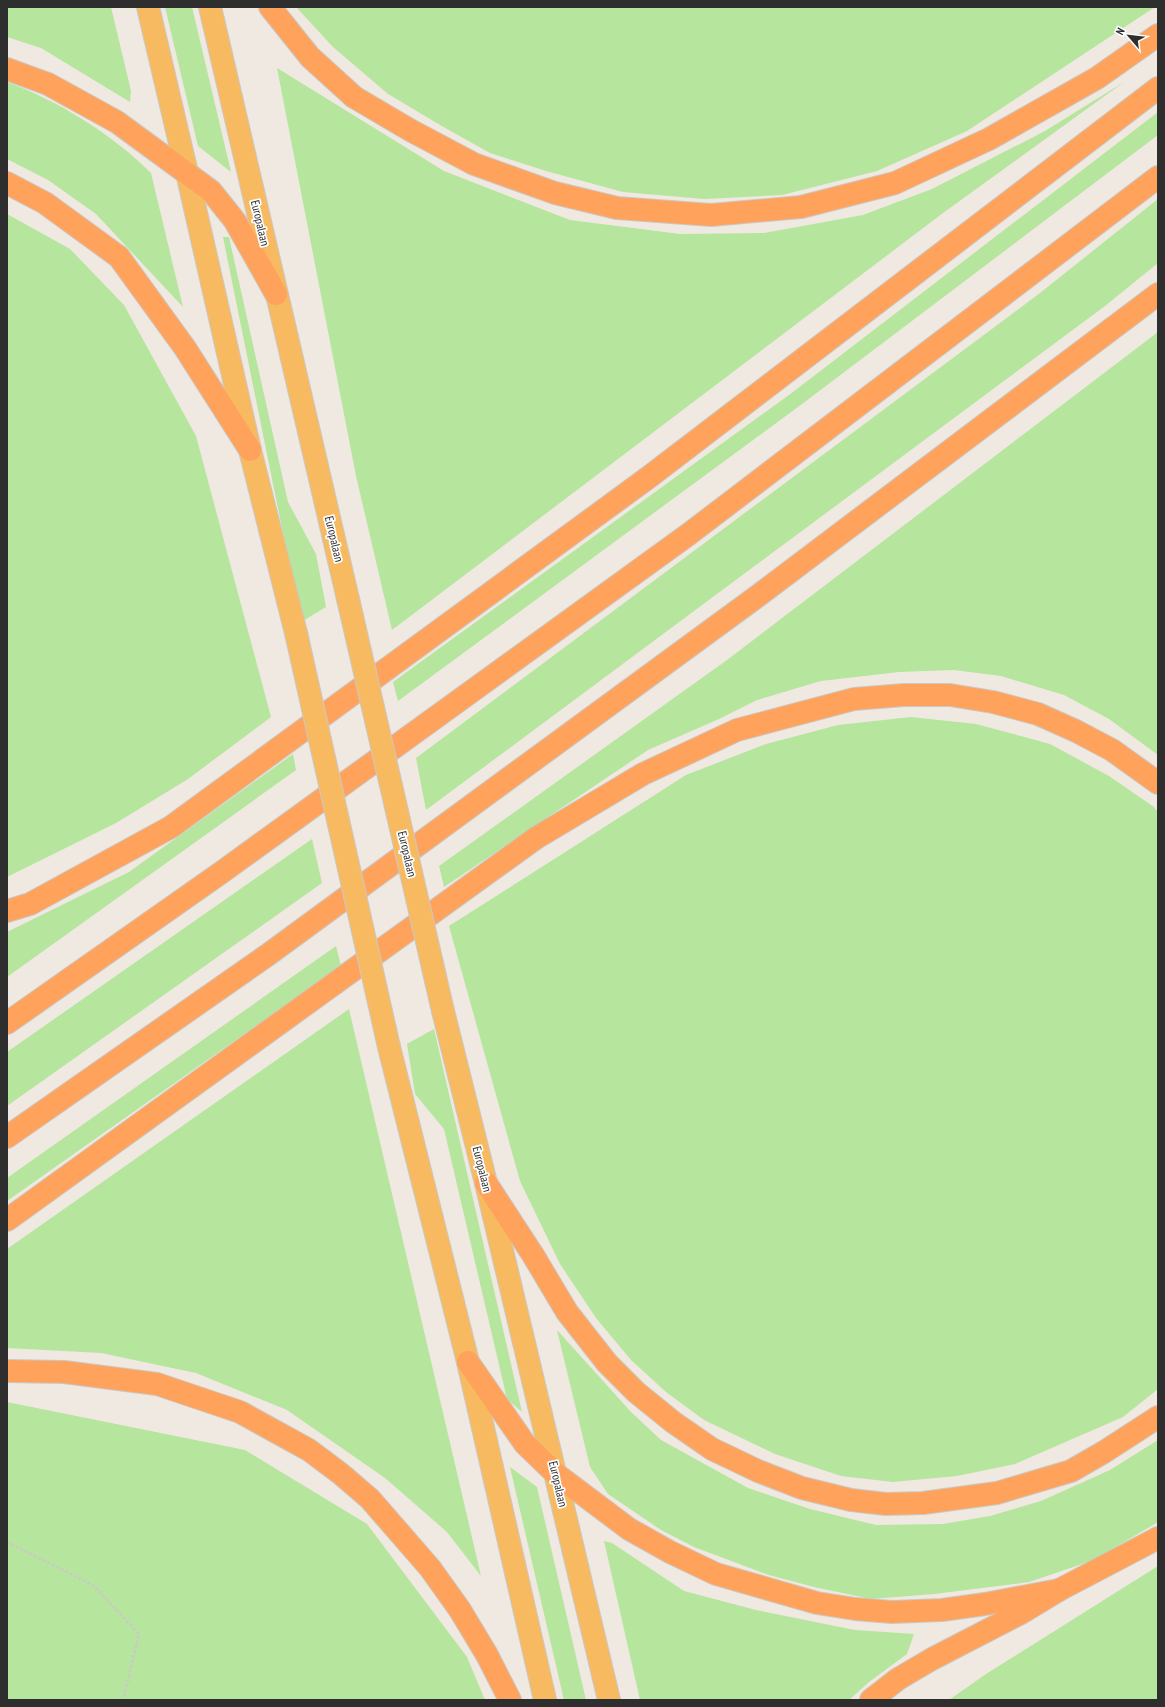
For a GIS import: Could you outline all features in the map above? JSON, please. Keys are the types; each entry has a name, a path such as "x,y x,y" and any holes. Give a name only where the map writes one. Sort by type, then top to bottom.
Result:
{"highway":[{"path":"148,7 250,450 296,633 389,1047 468,1362 545,1700"},
{"name":"Europalaan","path":"210,7 443,1011 486,1183 609,1700"},
{"path":"270,7 310,57 354,97 410,130 474,164 555,193 617,208 711,215 801,208 895,183 989,139 1090,82 1158,35"},
{"path":"7,69 48,84 117,122 211,191 226,208 276,294"},
{"path":"7,911 30,904 171,827 649,478 1158,88"},
{"path":"7,1023 222,872 689,534 1158,177"},
{"path":"7,183 45,202 119,257 185,348 250,450"},
{"path":"7,1137 269,954 736,612 1158,294"},
{"path":"7,1220 536,838 643,774 737,730 854,699 904,695 950,695 993,702 1038,714 1076,731 1112,750 1158,783"},
{"path":"486,1183 533,1255 567,1312 606,1363 636,1392 712,1450 802,1488 851,1500 886,1504 923,1503 997,1493 1071,1471 1104,1452 1158,1417"},
{"path":"468,1362 525,1444 556,1474 629,1529 670,1552 716,1574 817,1603 855,1609 892,1612 942,1610 985,1604 1059,1590"},
{"path":"7,1371 64,1372 157,1384 240,1412 309,1450 341,1474 370,1499 430,1568 460,1610 488,1655 510,1700"},
{"path":"871,1700 898,1679 932,1659 1021,1613 1059,1590 1158,1538"}],"path":[{"path":"7,1542 93,1585 139,1634 123,1700"}],"green space":[{"path":"7,7 111,7 131,91 130,102 41,48 7,37"},
{"path":"165,7 192,7 231,172 198,146"},
{"path":"296,7 1155,7 967,131 877,171 782,195 704,199 623,192 546,171 490,153 388,94 333,47"},
{"path":"277,68 444,171 570,220 680,234 764,233 863,215 932,189 1045,131 1124,82 943,213 392,630 356,476"},
{"path":"7,82 46,99 84,120 120,145 151,173 183,307 96,214 48,180 7,159"},
{"path":"1158,112 1158,135 802,404 398,701 393,682 789,395"},
{"path":"1158,199 1158,263 1105,306 426,810 416,758 1040,293"},
{"path":"7,214 70,249 124,305 196,436 271,717 188,779 116,823 7,877"},
{"path":"223,237 229,237 288,502 316,554 326,607 301,622"},
{"path":"1158,332 1158,755 1109,719 1064,695 1001,676 954,670 899,672 821,681 757,700 719,719 648,750 444,887 439,866 727,660"},
{"path":"911,717 976,724 1050,744 1109,776 1154,807 1158,812 1158,1389 1123,1417 1015,1464 957,1476 893,1482 841,1476 775,1454 704,1420 666,1392 631,1360 596,1318 560,1264 520,1181 449,926 686,775 766,744 838,725"},
{"path":"293,754 296,770 7,977 7,932 129,872"},
{"path":"312,839 322,883 7,1106 7,1052"},
{"path":"336,946 341,966 7,1201 7,1178"},
{"path":"349,1009 481,1576 447,1532 385,1478 287,1410 196,1373 101,1353 7,1348 7,1249"},
{"path":"434,1029 522,1412 507,1399 444,1129 415,1094 407,1044"},
{"path":"557,1330 631,1412 661,1440 748,1488 810,1509 876,1525 943,1524 990,1516 1041,1501 1110,1470 1158,1440 1158,1522 1094,1560 1029,1582 934,1594 871,1599 814,1587 769,1575 694,1547 661,1530 608,1494 590,1467"},
{"path":"7,1402 245,1450 367,1524 467,1657 485,1700 7,1700"},
{"path":"510,1467 537,1487 586,1700 564,1700"},
{"path":"604,1541 612,1543 684,1591 756,1610 855,1630 914,1634 907,1654 869,1682 849,1700 640,1700"},
{"path":"1158,1566 1158,1700 949,1700 986,1674"}]}
